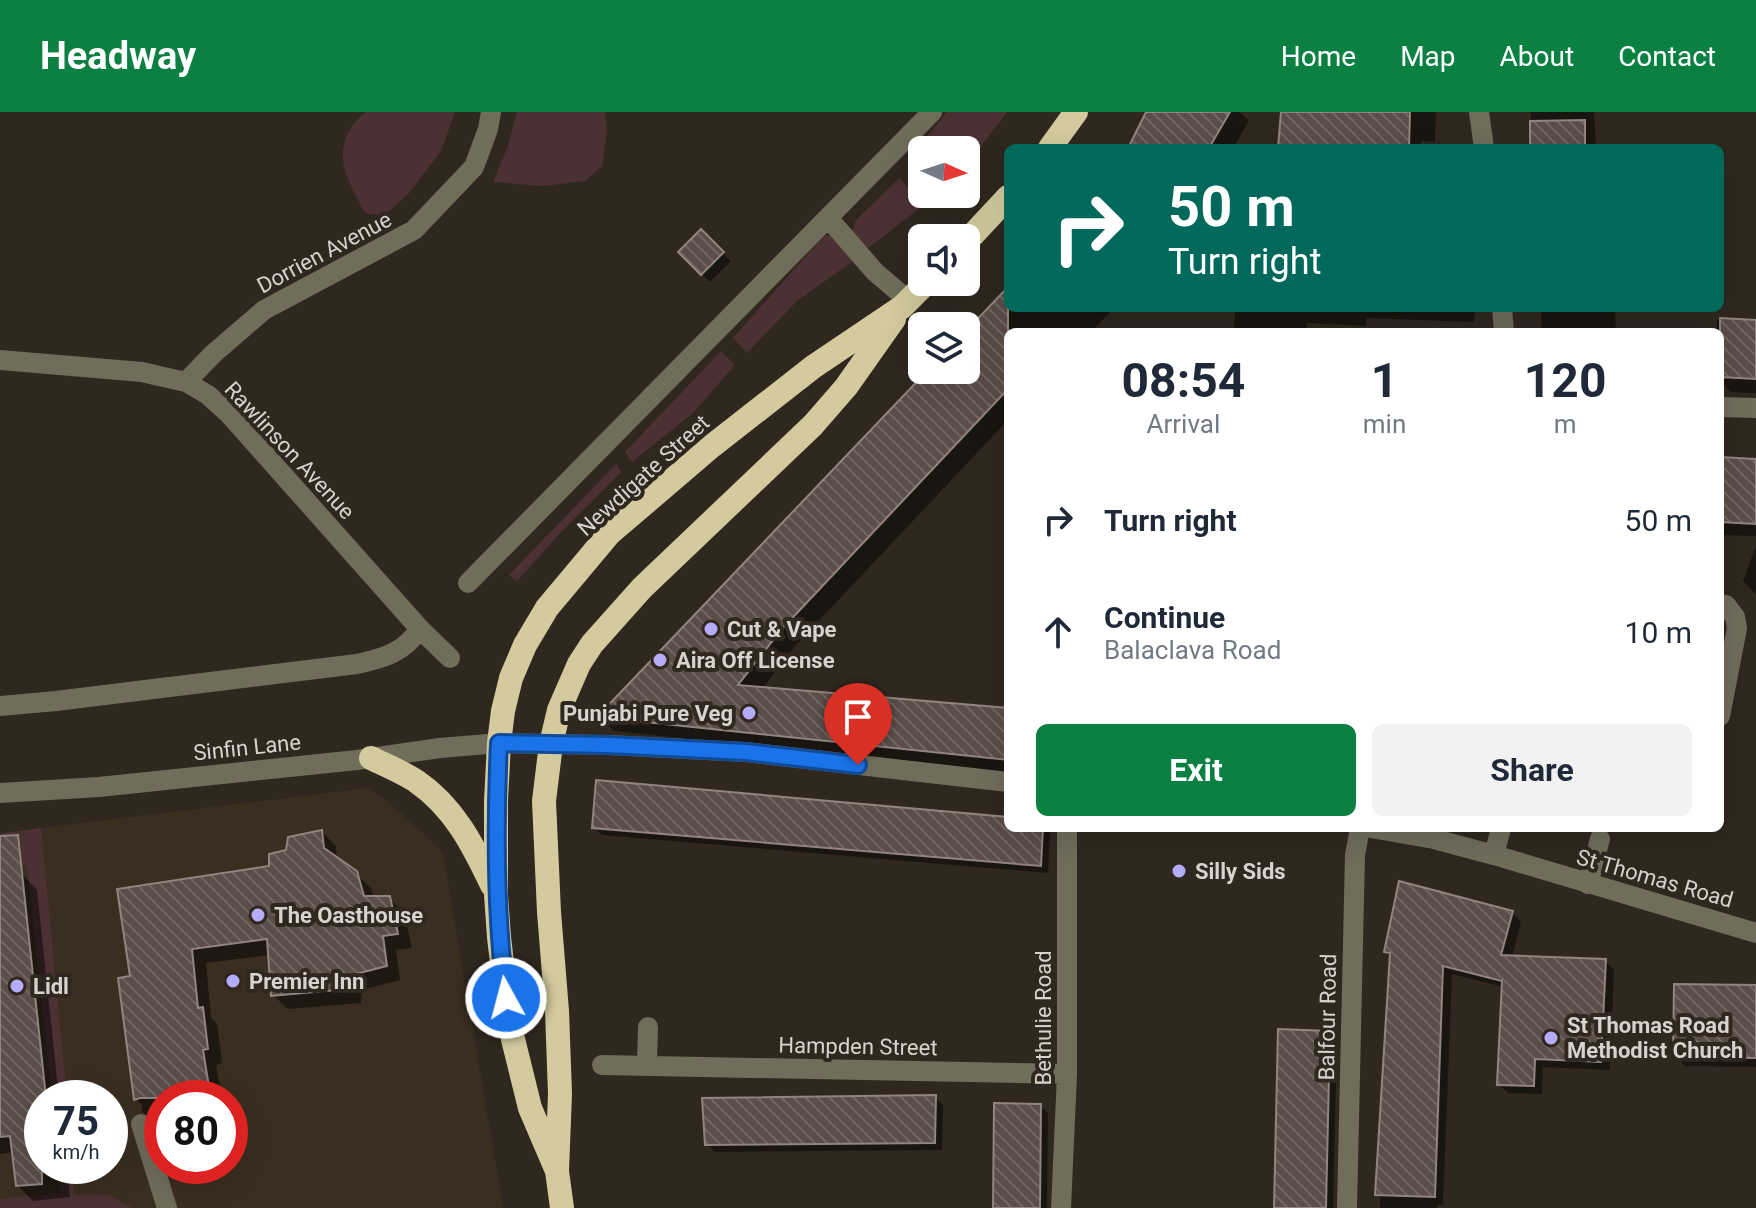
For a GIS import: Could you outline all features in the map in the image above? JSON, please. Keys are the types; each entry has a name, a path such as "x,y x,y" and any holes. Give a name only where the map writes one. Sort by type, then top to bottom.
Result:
{"highway":[{"path":"1053,144 1076,112"},
{"path":"980,227 1004,201"},
{"name":"Newdigate Street","path":"557,1171 560,1094 544,801 559,710 579,664 592,644 642,588 813,425 846,387 913,296"},
{"name":"Newdigate Street","path":"557,1171 530,1108 509,1023 499,937 496,801 499,743 511,678 525,645 547,608 609,534 712,446 813,367 905,304"},
{"path":"371,758 414,780 454,815 474,847 496,895"},
{"path":"557,1171 562,1208"}],"street":[{"name":"Dorrien Avenue","path":"186,382 264,310 414,230 474,167 491,112"},
{"name":"Newdigate Street","path":"468,583 932,112"},
{"path":"1479,112 1483,144"},
{"path":"829,219 905,304"},
{"name":"Rawlinson Avenue","path":"0,360 142,372 186,382 208,395 229,414 420,629 450,658"},
{"path":"1724,407 1756,408"},
{"path":"1724,605 1735,617 1737,628 1724,695"},
{"path":"0,706 357,664 395,653 412,641 420,629"},
{"name":"Sinfin Lane","path":"0,793 99,787 499,743 746,752 1004,782"},
{"name":"Bethulie Road","path":"1061,1208 1067,1074 1067,832"},
{"name":"Balfour Road","path":"1347,1208 1355,855 1359,832"},
{"name":"St Thomas Road","path":"1394,832 1494,855 1756,933"},
{"path":"1494,855 1500,832"},
{"path":"1588,884 1600,839"},
{"path":"647,1065 648,1027"},
{"name":"Hampden Street","path":"602,1065 1067,1074"},
{"path":"141,1124 167,1208"}],"shaded area":[{"path":"367,112 455,112 441,151 409,193 389,211 379,215 365,213 343,162 345,141 350,130"},
{"path":"517,112 605,112 607,132 602,166 585,181 543,186 493,182 508,146"},
{"path":"947,112 1007,112 980,148 980,136 927,136"},
{"path":"899,178 908,187 908,208 920,208 867,249 852,232 856,220"},
{"path":"830,234 853,261 797,301 747,353 733,338 822,238"},
{"path":"721,351 735,365 692,414 632,462 625,452"},
{"path":"616,464 621,472 517,581 509,575"},
{"path":"369,788 443,852 503,1208 0,1208 0,833"},
{"path":"41,828 65,1080 50,1080 27,865 0,867 0,834"},
{"path":"59,1184 74,1184 74,1194 109,1195 133,1208 0,1208 0,1199 60,1193"}],"building":[{"path":"1146,112 1230,112 1211,144 1130,144"},
{"path":"1281,112 1410,112 1409,144 1278,144"},
{"path":"1585,120 1585,144 1530,144 1530,121"},
{"path":"701,229 724,252 701,275 678,252"},
{"path":"1004,291 1008,328 1004,328 1004,393 781,630 738,685 1004,708 1004,760 597,717 915,384 980,384 980,316"},
{"path":"1720,318 1756,320 1756,379 1724,377 1724,328 1720,328"},
{"path":"1724,457 1756,459 1756,524 1724,522"},
{"path":"596,780 1004,817 1004,832 1043,832 1041,866 592,828"},
{"name":"The Oasthouse","path":"322,830 324,848 357,871 364,896 390,896 398,934 383,936 387,966 348,976 348,989 271,996 267,939 192,949 198,1008 203,1007 208,1049 203,1050 208,1080 144,1080 144,1098 134,1100 118,978 130,976 117,889 269,866 269,854 286,850 288,837"},
{"name":"Lidl","path":"18,835 44,1080 24,1080 24,1184 42,1184 16,1186 10,1136 0,1137 0,836"},
{"path":"1399,881 1513,911 1501,955 1606,959 1601,1062 1535,1059 1534,1086 1497,1085 1502,981 1443,966 1435,1197 1375,1195 1390,953 1384,952"},
{"path":"1674,984 1756,985 1756,1058 1673,1057"},
{"path":"1278,1029 1330,1031 1326,1208 1274,1208"},
{"path":"936,1095 935,1143 705,1145 702,1098"},
{"path":"994,1103 1041,1104 1040,1208 993,1208"}],"place":[{"name":"Cut & Vape","path":"711,629"},
{"name":"Aira Off License","path":"660,660"},
{"name":"Punjabi Pure Veg","path":"749,713"},
{"name":"Silly Sids","path":"1179,871"},
{"name":"The Oasthouse","path":"258,915"},
{"name":"Premier Inn","path":"233,981"},
{"name":"Lidl","path":"17,986"},
{"name":"St Thomas Road Methodist Church","path":"1551,1038"}],"route":[{"path":"506,998 496,895 499,743 746,752 858,765"}]}
